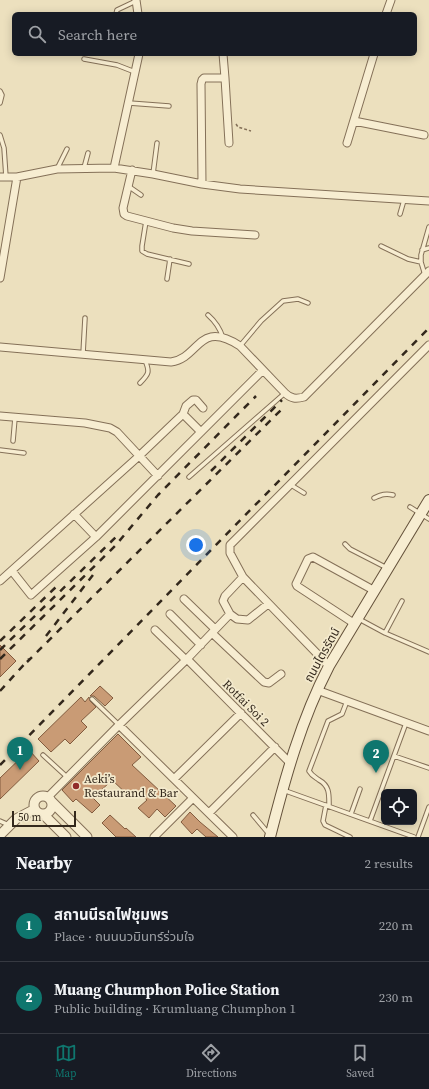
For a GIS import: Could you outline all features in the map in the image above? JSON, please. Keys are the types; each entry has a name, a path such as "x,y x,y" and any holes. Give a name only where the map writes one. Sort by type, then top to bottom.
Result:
{"main road":[{"name":"ถนนไตรรัตน์","path":"270,836 290,763 303,724 317,690 329,666 388,569 425,517 429,500"}],"street":[{"path":"387,12 391,0"},
{"path":"136,1 138,12"},
{"path":"114,168 139,56"},
{"path":"223,56 229,143"},
{"path":"347,143 373,56"},
{"path":"202,184 202,80 204,78 225,78"},
{"path":"354,121 424,135"},
{"path":"3,177 16,177 57,169 114,168 132,170 202,184 240,189 429,201"},
{"path":"132,170 123,208 124,214 173,228 192,231 255,235"},
{"path":"0,278 16,177"},
{"path":"0,347 176,362 182,359 201,341 208,338 223,338 240,346 289,397 297,399 304,396 427,273"},
{"path":"329,666 243,577 230,553 230,545 429,345"},
{"path":"12,571 31,595 96,537 263,370"},
{"path":"0,580 12,571 138,456 183,414 186,406 193,400 196,400 203,408"},
{"path":"183,414 201,432"},
{"path":"0,416 85,423 110,428 117,432 158,476"},
{"path":"74,514 96,537"},
{"path":"357,621 296,586 308,559 313,557 375,592"},
{"path":"243,577 225,596 225,605 230,614 237,619 248,620 268,604"},
{"path":"184,599 264,682 269,683 281,674"},
{"path":"170,614 201,645"},
{"path":"50,800 67,777 201,645 230,614"},
{"name":"Rotfai Soi 2","path":"155,630 241,713 290,763"},
{"path":"317,690 429,731"},
{"path":"174,779 241,713"},
{"path":"119,725 234,837"},
{"path":"209,813 275,747"},
{"path":"66,837 39,811 34,804 37,798 42,796 50,800 87,837"},
{"path":"154,837 193,798"},
{"path":"0,835 16,820 39,811 51,811 52,808 50,800"}],"lane":[{"path":"116,12 117,10 136,1"},
{"path":"84,58 117,65 135,72"},
{"path":"0,91 2,94 0,103"},
{"path":"129,103 169,106"},
{"path":"0,135 4,148 3,177"},
{"path":"153,174 157,142"},
{"path":"57,169 67,149"},
{"path":"84,168 88,153"},
{"path":"128,186 141,195"},
{"path":"400,214 404,199"},
{"path":"146,221 142,251 147,254 189,264"},
{"path":"427,273 421,262 422,250 429,227"},
{"path":"381,246 408,259 421,262"},
{"path":"422,250 429,248"},
{"path":"167,280 170,259"},
{"path":"240,346 261,321 283,301 298,299 308,303"},
{"path":"208,315 215,321 223,338"},
{"path":"83,355 85,318"},
{"path":"140,383 148,375 145,360"},
{"path":"189,477 285,393"},
{"path":"13,441 15,418"},
{"path":"0,450 24,453"},
{"path":"291,485 304,494"},
{"path":"374,498 387,494 392,496"},
{"path":"410,507 425,517"},
{"path":"345,544 350,549 388,569"},
{"path":"385,633 402,600"},
{"path":"357,621 429,652"},
{"path":"92,699 119,725"},
{"path":"347,701 342,714 328,721 309,771 311,775 326,785 329,790 328,805 322,821 325,825 350,837"},
{"path":"370,821 406,723"},
{"path":"43,755 67,777"},
{"path":"394,756 429,768"},
{"path":"351,814 360,789"},
{"path":"282,790 328,805 414,837"},
{"path":"418,837 429,807"},
{"path":"253,815 270,836"},
{"path":"0,821 10,825"}],"path":[{"path":"234,118 238,127 251,131"}],"building":[{"path":"0,645 16,661 0,677"},
{"path":"100,686 113,698 105,706 94,696 90,696"},
{"path":"81,697 85,702 89,697 90,701 96,707 81,721 87,727 70,744 65,739 51,752 38,739"},
{"path":"118,734 141,757 132,765 176,806 165,817 157,809 149,818 138,808 147,800 136,790 129,796 112,780 93,798 100,805 92,813 76,799 73,802 62,790"},
{"path":"29,750 39,761 0,799 0,778"},
{"path":"190,812 218,837 206,837 197,829 192,834 181,822"},
{"path":"110,815 136,837 116,837 102,823"}],"railway":[{"path":"0,765 429,328"},
{"path":"0,659 115,546 158,495 256,396"},
{"path":"211,471 282,400"},
{"path":"27,662 284,407"},
{"path":"0,650 120,533"},
{"path":"46,636 96,571"},
{"path":"0,641 58,585"},
{"path":"0,691 29,659"}],"place":[{"name":"สถานนีรถไฟชุมพร","path":"20,770"},
{"name":"Muang Chumphon Police Station","path":"376,773"},
{"name":"Aeki’s Restaurand & Bar","path":"76,786"}]}
